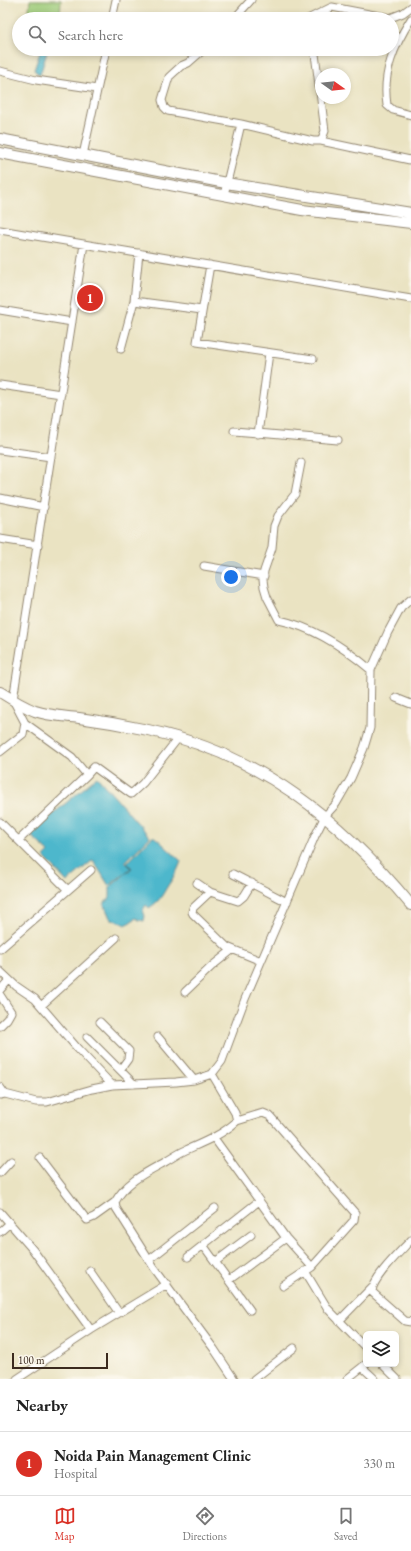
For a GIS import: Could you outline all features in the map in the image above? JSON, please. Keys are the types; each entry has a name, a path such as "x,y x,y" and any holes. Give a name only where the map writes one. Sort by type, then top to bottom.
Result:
{"street":[{"path":"113,12 116,0"},
{"path":"240,12 251,0"},
{"path":"322,12 332,7 358,12"},
{"path":"399,15 411,7"},
{"path":"399,37 411,19"},
{"path":"83,155 104,56"},
{"path":"196,56 188,63 181,66 170,77 162,100 164,107 168,110 410,160"},
{"path":"315,56 325,132 321,141"},
{"path":"391,56 387,76 387,106 393,110 411,115"},
{"path":"0,71 42,81 97,89"},
{"path":"224,194 241,124"},
{"path":"0,139 226,184 411,213"},
{"path":"0,153 224,194 302,210 411,223"},
{"path":"0,230 411,299"},
{"path":"84,244 13,700 25,723 72,758 87,775"},
{"path":"121,349 134,301 139,253"},
{"path":"210,265 197,342 314,359"},
{"path":"134,301 202,310"},
{"path":"0,310 72,322"},
{"path":"258,434 269,353"},
{"path":"0,385 61,394"},
{"path":"234,430 258,434 338,440"},
{"path":"0,450 51,457"},
{"path":"301,462 295,494 278,516 274,526 272,548 264,576 264,587 267,597 279,620 294,623 320,636 351,653 371,670"},
{"path":"0,498 44,507"},
{"path":"0,539 38,545"},
{"path":"204,566 264,576"},
{"path":"0,1087 3,1094 36,1102 47,1102 112,1085 176,1082 194,1080 212,1074 222,1061 261,961 315,836 325,816 336,804 351,778 364,748 370,728 371,670 388,632 401,608 411,599"},
{"path":"0,692 35,711 46,714 129,726 179,737 214,749 248,765 284,786 325,816 381,870 411,905"},
{"path":"396,698 411,704"},
{"path":"0,752 23,734 25,723"},
{"path":"19,840 94,767 131,794 143,783 179,737"},
{"path":"0,822 68,890"},
{"path":"0,949 91,870"},
{"path":"233,874 287,902"},
{"path":"197,883 210,892 238,901 244,896 252,883"},
{"path":"210,892 193,908 193,914 222,944 232,950 261,961"},
{"path":"41,1006 116,938"},
{"path":"185,992 212,966 232,950"},
{"path":"0,971 9,980 35,999 78,1049 112,1085"},
{"path":"0,990 9,980"},
{"path":"0,995 10,1008 11,1012 0,1026"},
{"path":"100,1022 129,1051 128,1059 120,1070"},
{"path":"87,1037 134,1084"},
{"path":"158,1037 194,1080"},
{"path":"212,1074 235,1113 237,1121"},
{"path":"40,1158 87,1220 94,1217 115,1202 120,1192 149,1169 185,1150 214,1138 237,1121 263,1113 270,1116 355,1213 354,1220 312,1267 283,1286"},
{"path":"214,1138 286,1238 312,1267"},
{"path":"0,1172 11,1161"},
{"path":"188,1257 259,1201"},
{"path":"115,1202 116,1208 149,1260 234,1379"},
{"path":"149,1260 215,1208"},
{"path":"0,1212 60,1285 91,1330"},
{"path":"0,1232 10,1223"},
{"path":"215,1262 251,1235"},
{"path":"229,1280 286,1238"},
{"path":"339,1321 372,1288 379,1276 411,1240"},
{"path":"203,1245 250,1310"},
{"path":"90,1271 119,1313"},
{"path":"305,1271 328,1309 363,1345"},
{"path":"17,1379 91,1330 166,1284"},
{"path":"372,1288 372,1292 405,1322 411,1322"},
{"path":"254,1379 294,1348"},
{"path":"347,1379 363,1366"},
{"path":"366,1367 375,1379"},
{"path":"385,1367 397,1379"}],"green space":[{"path":"30,0 61,0 60,12 29,12"}],"water":[{"path":"39,56 46,56 40,75 34,70"},
{"path":"97,777 150,837 125,862 131,868 109,886 93,860 67,882 44,857 49,852 29,834"},
{"path":"152,837 155,837 181,861 176,874 160,899 149,908 146,905 143,910 145,916 144,921 136,918 126,925 110,918 104,904 110,897 110,887 132,868 127,863"}],"place":[{"name":"Noida Pain Management Clinic","path":"90,298"}]}
